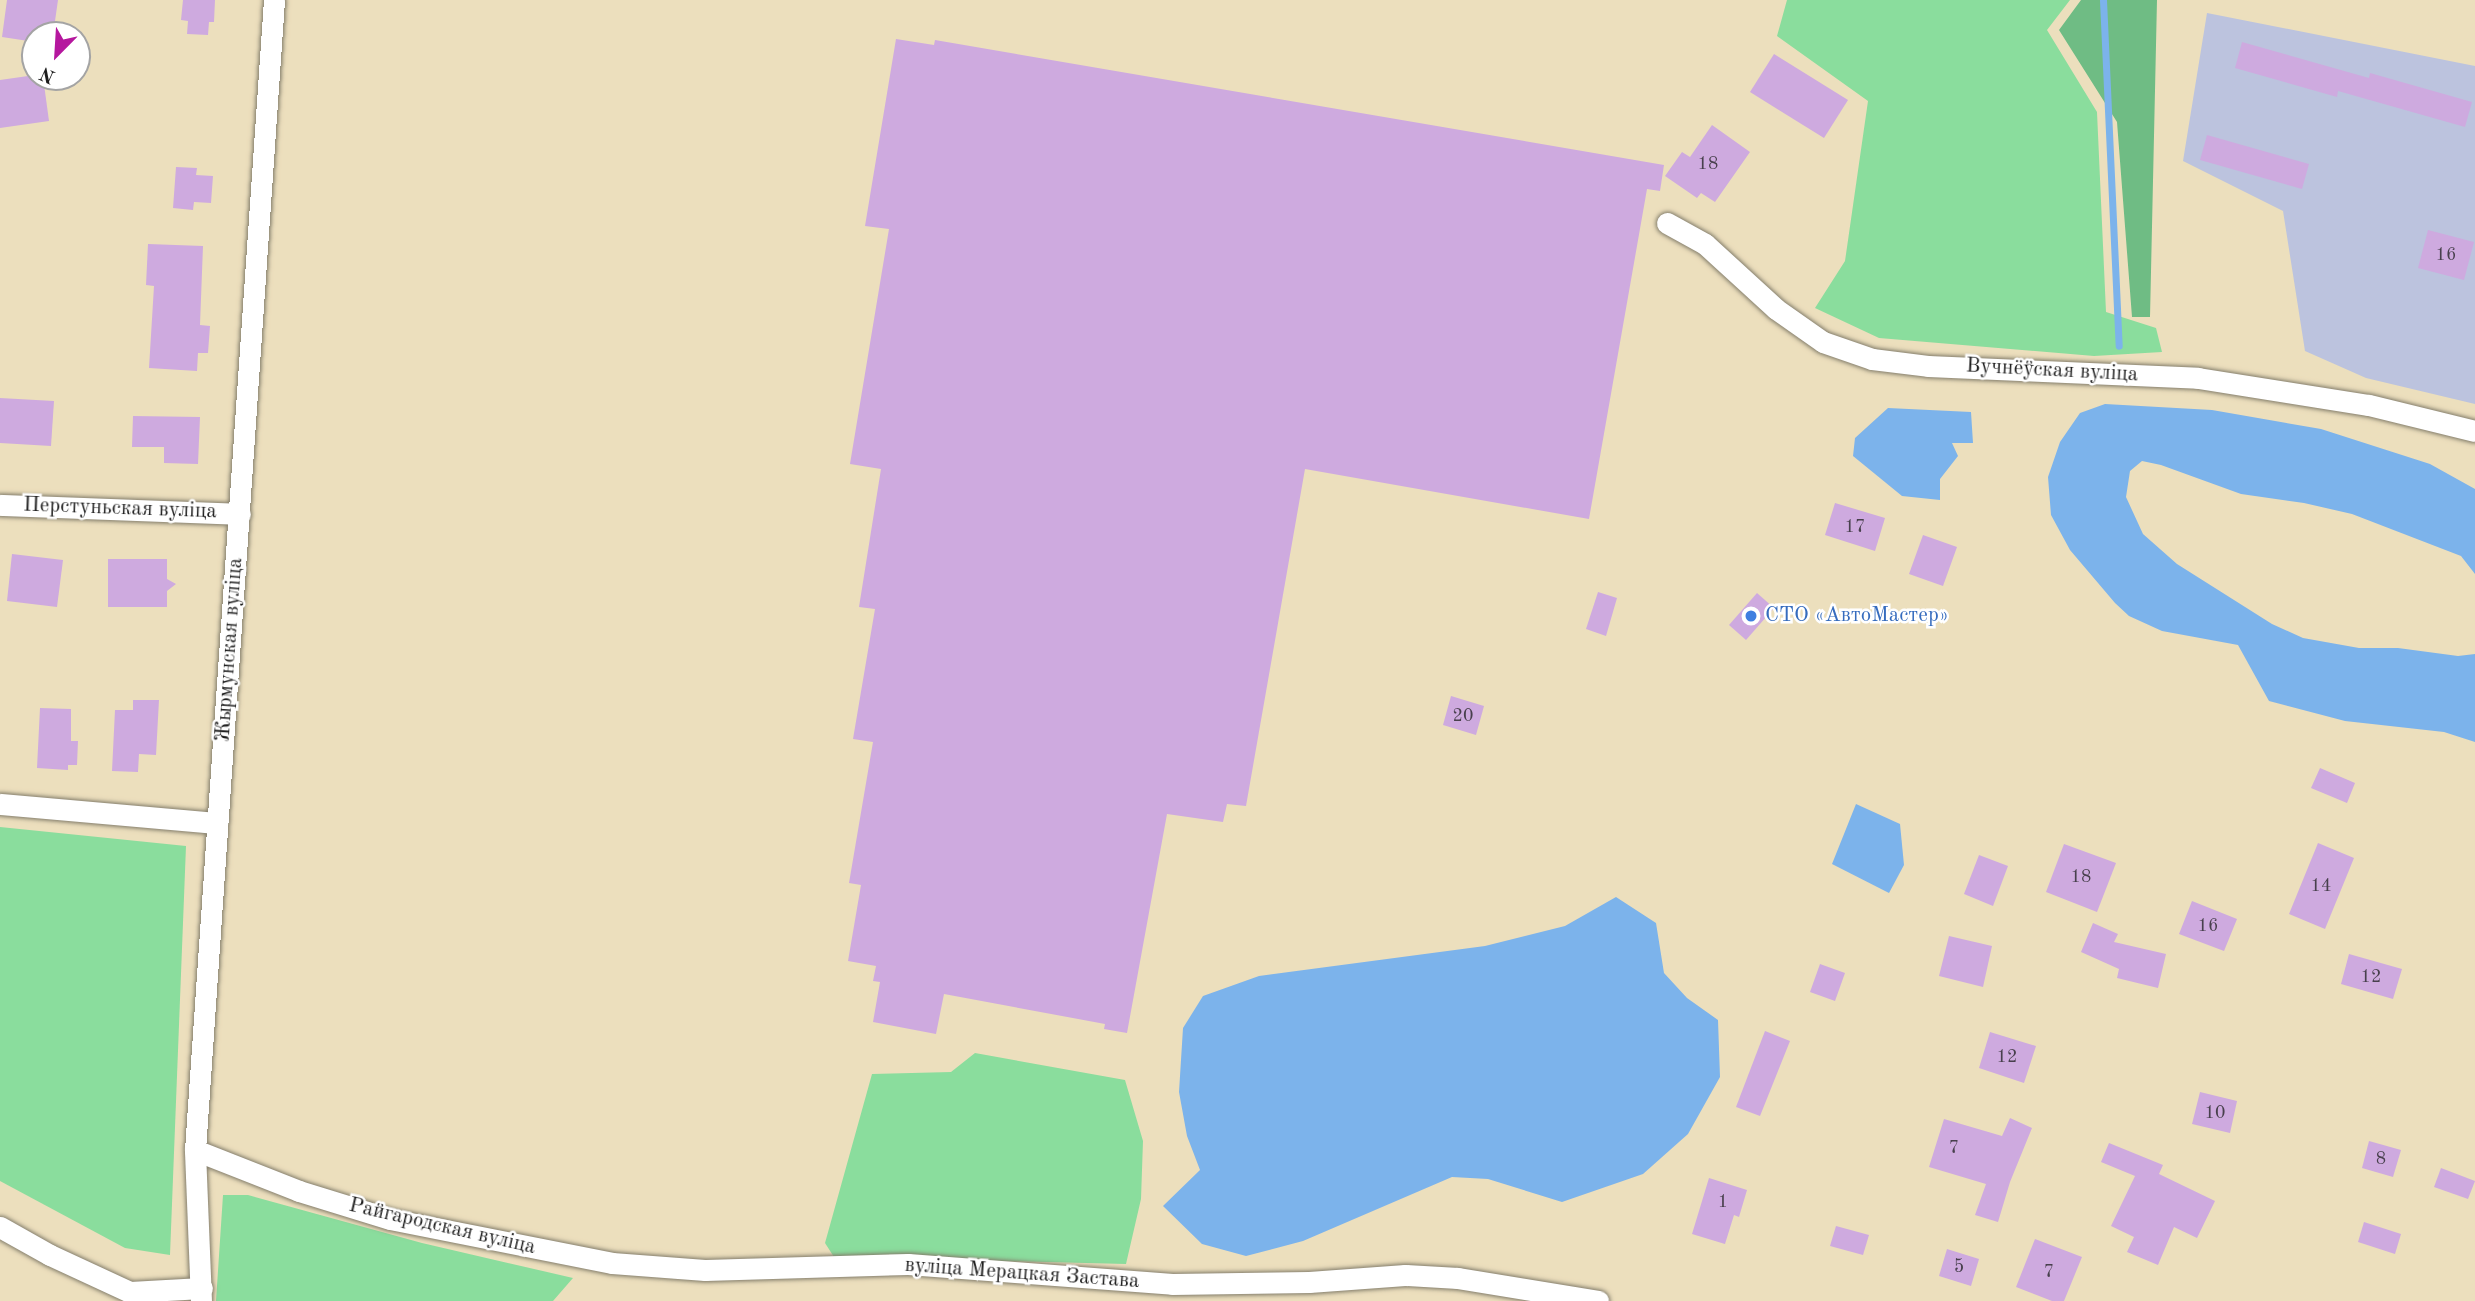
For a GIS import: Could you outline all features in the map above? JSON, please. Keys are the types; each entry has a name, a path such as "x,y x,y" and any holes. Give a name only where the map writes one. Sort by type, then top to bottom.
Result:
{"street":[{"name":"Жырмунская вуліца","path":"202,1294 195,1150 274,0"},
{"name":"Вучнёўская вуліца","path":"1667,223 1705,244 1776,309 1823,342 1872,359 1928,366 2198,378 2369,405 2475,432"},
{"name":"Перстуньская вуліца","path":"0,505 240,513"},
{"path":"0,804 217,823"},
{"name":"Райгародская вуліца","path":"195,1150 299,1191 390,1219 612,1263"},
{"path":"0,1227 50,1255 130,1292 202,1294"},
{"name":"вуліца Мерацкая Застава","path":"612,1263 705,1270 908,1264 1172,1284 1309,1282 1405,1275 1458,1279 1598,1301"}],"shaded area":[{"path":"2207,13 2475,66 2475,404 2366,378 2305,351 2283,211 2183,161"}],"green space":[{"path":"1787,0 2070,0 2047,30 2097,112 2106,312 2156,328 2162,352 2094,356 1879,338 1815,308 1845,261 1868,101 1777,36"},
{"path":"2081,0 2157,0 2150,317 2132,317 2117,122 2059,30"},
{"path":"0,827 186,846 170,1255 125,1248 0,1181"},
{"path":"975,1053 1125,1080 1143,1141 1141,1199 1126,1264 834,1257 825,1243 872,1074 951,1072"},
{"path":"223,1195 248,1195 422,1243 573,1278 553,1301 216,1301"}],"water":[{"path":"2105,404 2212,410 2321,429 2430,464 2475,489 2475,574 2461,556 2352,514 2304,503 2241,494 2161,465 2142,461 2130,471 2126,497 2143,534 2177,564 2272,624 2303,638 2359,648 2398,648 2458,656 2475,654 2475,742 2444,732 2345,721 2269,701 2238,645 2162,631 2129,616 2070,550 2051,515 2048,477 2060,442 2080,413"},
{"path":"1888,408 1971,412 1973,443 1952,443 1958,456 1940,479 1940,500 1902,496 1853,456 1855,438"},
{"path":"1856,804 1900,824 1904,865 1889,893 1832,864"},
{"path":"1616,897 1656,923 1664,973 1687,998 1718,1020 1720,1077 1688,1134 1643,1174 1562,1202 1488,1179 1452,1177 1303,1241 1246,1256 1202,1244 1163,1206 1200,1170 1187,1136 1179,1092 1183,1028 1203,996 1259,976 1485,946 1565,926"}],"building":[{"path":"7,0 58,0 55,21 21,21 21,40 2,37"},
{"path":"183,0 215,0 214,22 209,22 208,35 187,34 188,21 181,20"},
{"path":"896,39 934,45 935,40 1664,165 1660,191 1647,189 1589,519 1305,469 1246,806 1227,804 1223,822 1167,814 1127,1033 1104,1029 1105,1024 944,994 936,1034 873,1022 880,982 873,981 876,966 848,961 861,885 849,883 873,742 853,739 875,609 859,607 881,469 850,464 889,229 865,226"},
{"path":"2242,42 2369,78 2370,73 2472,102 2465,127 2338,91 2337,97 2235,68"},
{"path":"1774,54 1848,100 1824,138 1750,92"},
{"path":"21,77 21,91 45,91 49,121 0,128 0,80"},
{"path":"1712,125 1750,152 1715,202 1701,193 1697,198 1665,176 1682,152 1690,157"},
{"path":"2207,135 2309,164 2302,189 2200,160"},
{"path":"176,167 197,168 196,175 213,176 211,203 194,202 193,210 173,208"},
{"path":"2428,230 2474,242 2464,280 2418,268"},
{"path":"148,244 203,246 200,325 210,326 208,353 198,353 197,371 149,368 154,286 146,285"},
{"path":"0,398 54,401 51,446 0,443"},
{"path":"133,416 200,417 198,464 164,463 164,447 132,447"},
{"path":"1835,503 1885,518 1875,551 1825,535"},
{"path":"1923,535 1957,547 1943,586 1909,574"},
{"path":"12,554 63,560 57,607 7,601"},
{"path":"108,559 167,559 167,579 176,584 167,591 167,607 108,607"},
{"path":"1598,592 1617,598 1606,636 1586,629"},
{"name":"СТО «АвтоМастер»","path":"1757,593 1774,608 1746,640 1729,625"},
{"path":"1451,696 1484,706 1476,735 1443,725"},
{"path":"133,700 159,700 156,755 139,754 138,772 112,771 115,710 133,710"},
{"path":"40,708 71,709 71,741 78,741 77,765 68,765 68,770 37,768"},
{"path":"2320,768 2355,783 2347,803 2311,788"},
{"path":"2318,843 2354,858 2325,929 2289,914"},
{"path":"2064,844 2116,863 2097,912 2046,892"},
{"path":"1979,855 2008,866 1993,906 1964,894"},
{"path":"2192,901 2237,919 2224,951 2179,934"},
{"path":"2093,923 2118,934 2114,942 2166,954 2158,988 2117,978 2119,969 2081,952"},
{"path":"1949,936 1992,946 1983,987 1939,976"},
{"path":"2349,954 2402,969 2393,999 2341,984"},
{"path":"1820,964 1845,973 1835,1001 1810,992"},
{"path":"1765,1031 1790,1041 1760,1116 1736,1107"},
{"path":"1990,1032 2036,1046 2024,1083 1979,1068"},
{"path":"2200,1092 2237,1101 2230,1133 2192,1124"},
{"path":"2010,1118 2032,1128 2010,1182 1998,1222 1975,1215 1986,1184 1929,1167 1944,1119 2002,1136"},
{"path":"2369,1141 2401,1150 2393,1177 2362,1168"},
{"path":"2109,1143 2163,1165 2159,1174 2215,1201 2197,1238 2174,1227 2158,1265 2127,1252 2134,1237 2111,1226 2135,1176 2101,1162"},
{"path":"2441,1168 2475,1181 2468,1199 2434,1187"},
{"path":"1709,1178 1747,1190 1739,1217 1734,1215 1725,1244 1692,1234"},
{"path":"2364,1222 2401,1234 2395,1254 2358,1242"},
{"path":"1836,1226 1869,1235 1863,1255 1830,1246"},
{"path":"2035,1239 2082,1257 2064,1301 2052,1301 2016,1287"},
{"path":"1947,1249 1979,1259 1971,1286 1939,1276"}],"waterway":[{"path":"2103,0 2119,346"}],"place":[{"name":"СТО «АвтоМастер»","path":"1751,616"}]}
